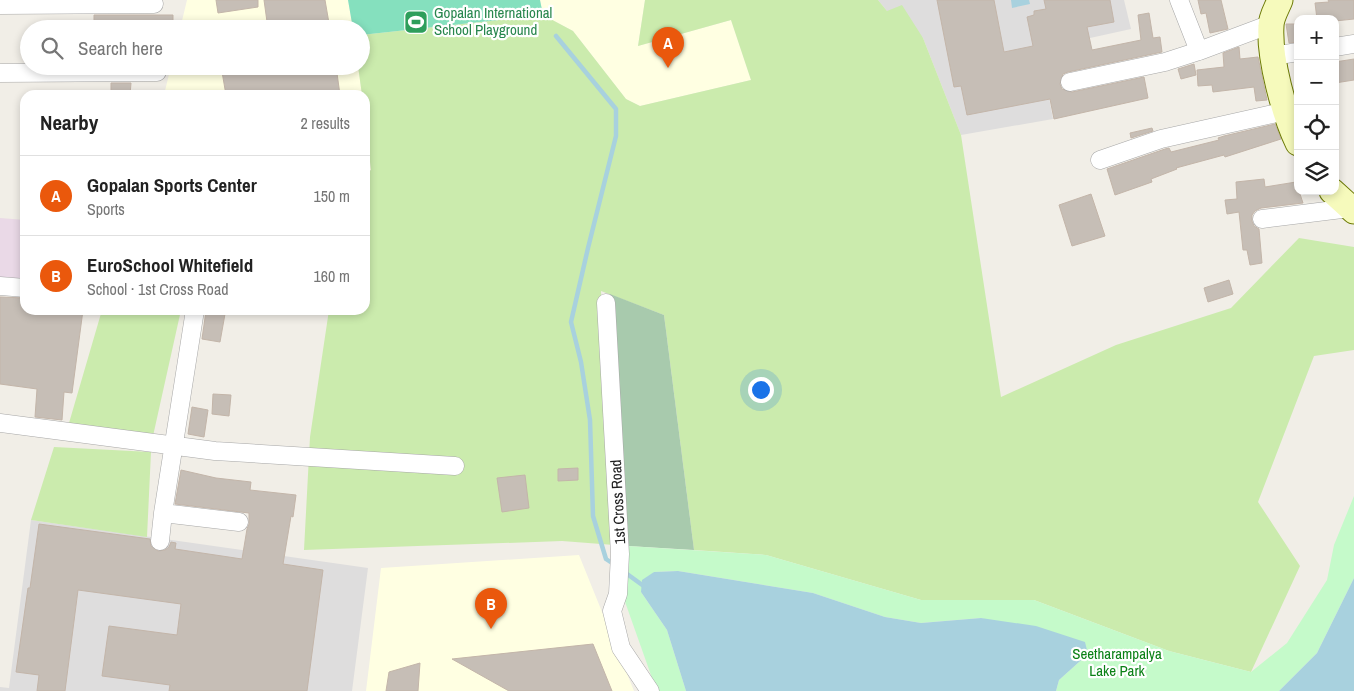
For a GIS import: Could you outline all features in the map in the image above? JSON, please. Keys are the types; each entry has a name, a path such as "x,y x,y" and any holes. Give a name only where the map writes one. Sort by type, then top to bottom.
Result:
{"street":[{"path":"1179,0 1199,51"},
{"path":"1280,0 1271,24 1273,56 1286,111 1294,132"},
{"path":"0,5 154,4"},
{"path":"1070,82 1165,62 1271,24"},
{"path":"1339,46 1354,44"},
{"path":"1273,56 1294,53"},
{"path":"0,74 20,74"},
{"path":"1100,160 1161,139 1286,111"},
{"path":"1262,218 1345,203"},
{"path":"0,286 20,288"},
{"name":"1st Cross Road","path":"606,303 620,554 618,594 612,611 621,648 650,691"},
{"path":"160,540 172,445 194,315"},
{"path":"0,423 215,451 454,466"},
{"path":"163,513 239,522"}],"shaded area":[{"path":"187,0 348,0 351,20 182,20"},
{"path":"540,0 645,0 638,46 731,20 751,80 640,106 626,99 573,31 543,15"},
{"path":"878,0 1124,0 1131,29 1040,49 1053,119 961,135 923,38 887,11"},
{"path":"169,75 359,75 361,90 165,90"},
{"path":"0,218 20,220 20,280 0,278"},
{"path":"610,294 664,315 694,550 628,546"},
{"path":"31,520 368,568 352,691 0,691 0,687 9,688"},
{"path":"579,555 634,691 366,691 381,568"}],"green space":[{"name":"Gopalan International School Playground","path":"348,0 540,0 543,15 370,34 370,20 351,20"},
{"path":"645,0 878,0 887,11 902,5 923,38 961,135 1001,397 1116,345 1231,308 1299,238 1354,247 1354,350 1314,356 1258,502 1300,566 1251,672 1169,651 1034,600 921,600 766,555 694,550 664,315 601,291 614,545 562,541 304,550 310,437 328,315 370,315 370,90 361,90 359,75 370,75 370,34 543,15 573,31 626,99 640,106 751,80 731,20 638,46"},
{"path":"101,315 180,315 153,436 69,423"},
{"path":"54,447 151,452 147,537 31,520"},
{"name":"Seetharampalya Lake Park","path":"1354,496 1354,578 1317,653 1279,691 1056,691 1059,680 1088,654 981,618 921,623 885,617 813,593 678,571 654,572 641,592 667,630 686,691 658,691 624,599 628,546 766,555 921,600 1034,600 1169,651 1251,672 1287,643 1327,580 1334,545"}],"water":[{"path":"1011,0 1029,0 1030,4 1012,8"},
{"path":"678,571 813,593 885,617 921,623 981,618 1036,626 1085,642 1088,654 1059,680 1056,691 686,691 667,630 641,592 642,580 654,572"},
{"path":"1354,578 1354,691 1279,691 1317,653"}],"building":[{"path":"216,0 258,0 258,7 218,13"},
{"path":"264,0 325,0 328,20 267,20"},
{"path":"937,0 994,0 1004,52 1033,46 1027,17 1034,15 1034,11 1046,9 1044,0 1110,0 1114,22 1087,27 1092,50 1141,40 1138,15 1149,13 1153,38 1160,37 1162,52 1068,72 1063,74 1060,84 1062,89 1072,92 1144,77 1148,98 1054,119 1050,99 967,115 961,86 954,87"},
{"path":"1198,0 1221,0 1228,29 1210,33 1206,13 1201,14"},
{"path":"1328,0 1354,0 1354,19 1339,21 1339,15 1316,15 1315,3 1329,2"},
{"path":"94,15 173,15 173,20 94,20"},
{"path":"1286,24 1294,24 1294,42 1289,43"},
{"path":"1239,47 1240,59 1258,57 1267,100 1256,101 1254,87 1213,92 1212,85 1198,86 1197,70 1224,67 1223,53"},
{"path":"1354,59 1354,80 1339,82 1339,61"},
{"path":"1194,64 1196,75 1181,79 1178,69"},
{"path":"223,75 337,75 339,90 225,90"},
{"path":"111,83 131,83 130,90 111,90"},
{"path":"1275,124 1281,139 1225,157 1224,155 1176,168 1151,179 1152,182 1115,195 1107,169 1165,149 1169,148 1171,152 1219,140 1218,138 1224,136"},
{"path":"1152,128 1153,131 1131,138 1130,133"},
{"path":"1264,179 1265,187 1294,182 1294,195 1300,195 1303,203 1261,208 1252,215 1254,226 1259,229 1262,263 1250,265 1247,250 1243,250 1239,212 1227,214 1225,200 1237,199 1236,182"},
{"path":"1091,194 1105,236 1072,246 1059,205"},
{"path":"1229,280 1233,294 1208,302 1204,288"},
{"path":"0,297 20,298 20,315 82,315 72,393 64,392 62,420 35,417 37,389 0,384"},
{"path":"205,315 225,315 220,342 202,339"},
{"path":"213,394 231,395 229,416 212,414"},
{"path":"192,407 208,410 204,437 188,434"},
{"path":"578,468 578,480 558,481 558,469"},
{"path":"181,470 216,478 251,482 250,490 296,495 283,564 323,570 307,691 169,691 170,685 102,676 109,626 177,635 181,604 78,590 65,691 37,691 39,675 16,672 39,524 150,539 151,546 158,551 165,550 171,542 176,543 175,549 242,559 249,524 249,513 175,504"},
{"path":"525,475 529,508 502,512 497,478"},
{"path":"593,644 612,691 509,691 452,659"},
{"path":"420,663 418,691 386,691 389,672"}],"waterway":[{"path":"556,36 616,109 616,136 571,322 581,362 590,420 593,516 606,559 615,565"},
{"path":"623,571 645,587"}],"place":[{"name":"Gopalan International School Playground","path":"416,22"},
{"name":"Gopalan Sports Center","path":"668,68"},
{"name":"EuroSchool Whitefield","path":"491,629"}]}
